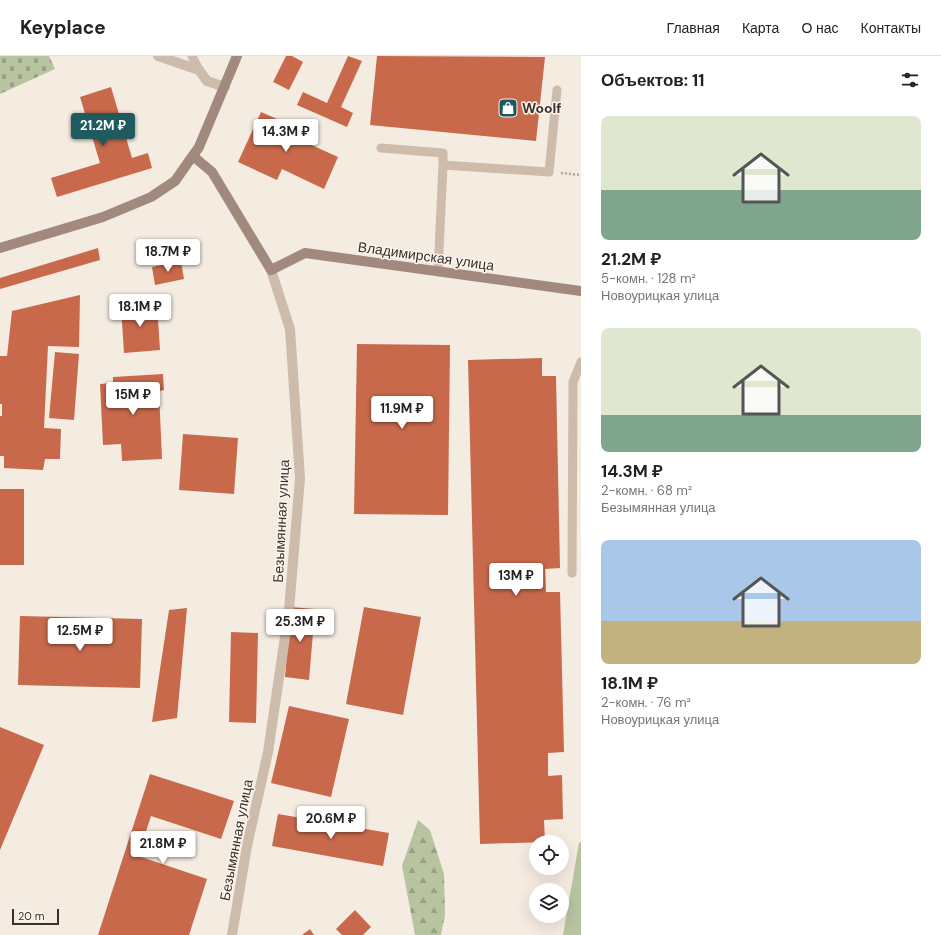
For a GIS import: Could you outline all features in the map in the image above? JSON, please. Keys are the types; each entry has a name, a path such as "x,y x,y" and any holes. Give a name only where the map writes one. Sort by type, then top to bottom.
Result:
{"main road":[{"path":"0,248 102,216 151,197 175,181 199,147 237,56"},
{"name":"Безымянная улица","path":"193,156 212,172 271,270"},
{"name":"Владимирская улица","path":"271,270 305,253 581,292"}],"street":[{"path":"158,56 199,70 207,81 225,87"},
{"name":"Безымянная улица","path":"232,935 247,846 268,752 289,610 300,478 290,329 271,270"}],"lane":[{"path":"192,56 199,70"},
{"path":"443,165 549,172 557,90"},
{"path":"381,148 443,153 438,272"},
{"path":"572,573 573,382 581,362"}],"path":[{"path":"549,172 581,175"}],"green space":[{"path":"0,56 49,56 55,69 0,94"},
{"path":"418,820 430,830 444,874 445,915 441,935 415,935 402,866"},
{"path":"581,842 581,935 563,935 565,923 569,923 569,900 579,843"}],"building":[{"path":"286,56 292,56 303,62 289,90 273,82"},
{"path":"348,56 362,61 341,107 353,113 347,127 297,105 303,92 327,103"},
{"path":"377,56 545,57 536,141 370,125"},
{"path":"111,87 132,158 148,153 152,168 57,197 51,178 100,163 80,97"},
{"path":"261,112 300,129 296,138 338,157 324,189 282,169 277,180 238,162"},
{"path":"98,248 100,260 0,289 0,278"},
{"path":"181,261 184,279 155,285 152,267"},
{"path":"80,295 79,347 48,346 44,428 61,429 60,459 45,459 43,470 4,468 4,456 0,456 0,416 2,416 2,404 0,404 0,356 7,356 12,311"},
{"path":"157,304 160,350 124,353 121,307"},
{"path":"357,344 450,345 448,515 354,514"},
{"path":"55,352 79,354 74,420 49,418"},
{"path":"542,358 542,376 556,376 560,568 545,569 546,592 560,592 564,752 548,753 548,776 562,775 563,819 544,820 545,835 529,835 529,842 480,844 468,360"},
{"path":"163,374 164,390 159,391 162,459 122,461 121,444 103,445 100,384 113,383 113,377"},
{"path":"183,434 238,438 234,494 179,490"},
{"path":"0,489 24,489 24,565 0,565"},
{"path":"291,607 315,609 309,680 285,677"},
{"path":"364,607 421,617 403,715 346,704"},
{"path":"187,608 177,718 152,722 169,610"},
{"path":"20,616 142,619 140,688 18,685"},
{"path":"231,632 258,633 256,723 229,722"},
{"path":"289,706 349,719 331,797 271,783"},
{"path":"0,727 44,745 0,850"},
{"path":"150,774 234,801 221,839 151,816 138,856 207,879 189,935 98,935"},
{"path":"278,814 389,833 383,866 272,846"},
{"path":"355,910 371,927 363,935 342,935 336,929"},
{"path":"310,929 314,935 302,935"}],"place":[{"name":"Woolf","path":"508,108"}]}
